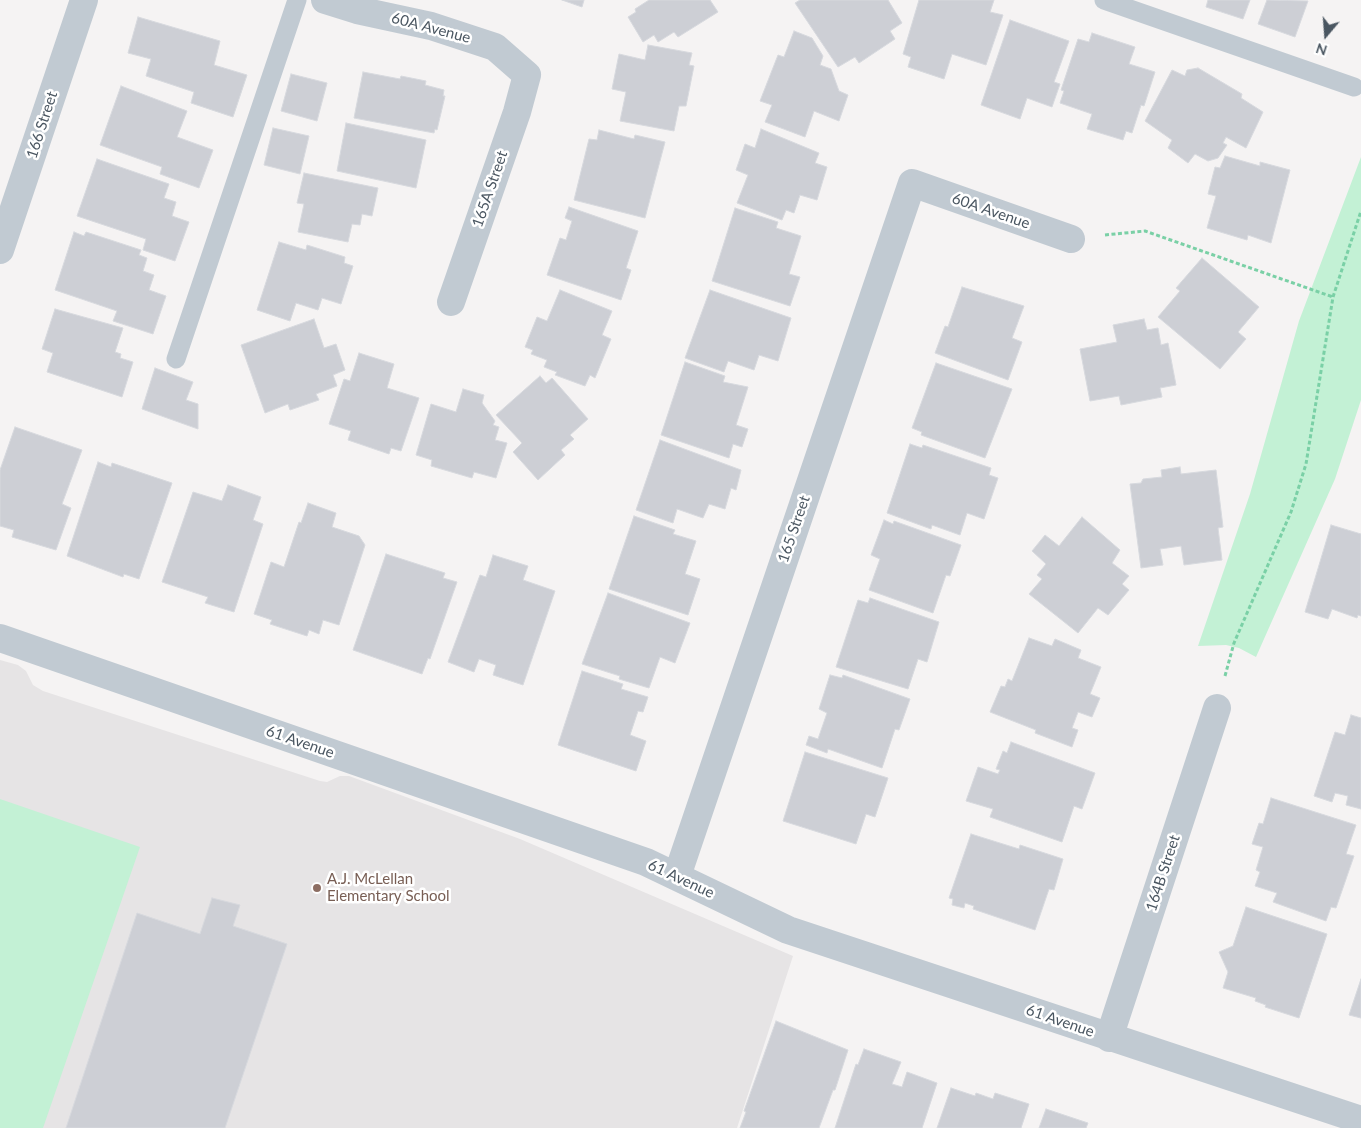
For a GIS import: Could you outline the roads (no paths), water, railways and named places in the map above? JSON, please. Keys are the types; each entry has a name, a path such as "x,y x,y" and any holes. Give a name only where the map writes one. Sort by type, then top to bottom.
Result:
{"street":[{"name":"166 Street","path":"0,250 84,0"},
{"name":"60A Avenue","path":"325,0 431,26 495,46 527,75"},
{"name":"165A Street","path":"451,302 517,112 527,75"},
{"name":"60A Avenue","path":"912,183 1071,238"},
{"name":"165 Street","path":"677,876 912,183"},
{"name":"61 Avenue","path":"0,638 646,862 788,930 1361,1120"},
{"name":"164B Street","path":"1109,1038 1217,708"}],"lane":[{"path":"176,359 297,0"},
{"path":"1104,0 1354,87"}],"place":[{"name":"A.J. McLellan Elementary School","path":"317,888"}]}
